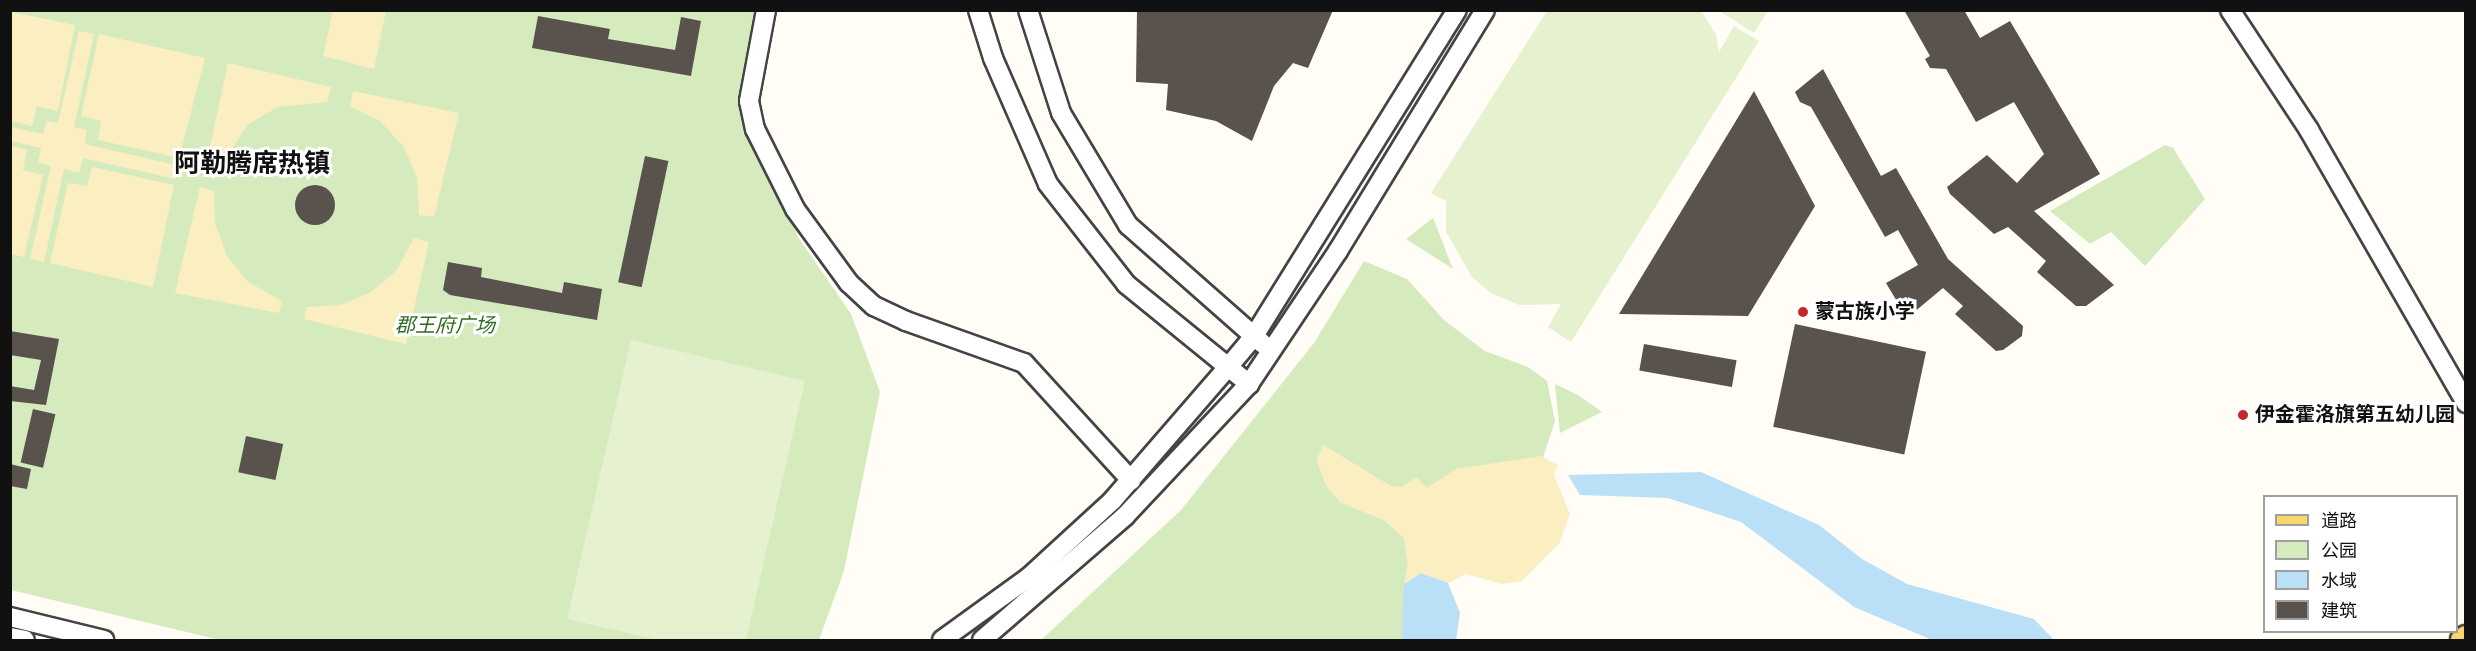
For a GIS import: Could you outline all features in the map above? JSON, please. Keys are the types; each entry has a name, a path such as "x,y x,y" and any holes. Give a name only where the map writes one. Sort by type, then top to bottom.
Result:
{"main road":[{"path":"2462,640 2466,637"}],"street":[{"path":"766,10 749,101 755,129 795,209 849,283 874,306 906,321 1024,363 1131,480"},
{"path":"978,10 993,58 1048,184 1125,284 1249,384"},
{"path":"1028,10 1060,112 1128,225 1273,353"},
{"path":"942,640 1029,577 1131,480 1254,336 1456,10"},
{"path":"982,640 1125,516 1249,384 1273,353 1485,10"},
{"path":"2230,10 2308,130 2466,403"},
{"path":"10,617 104,640"},
{"path":"10,637 25,640"}],"green space":[{"name":"郡王府广场","path":"11,11 762,11 754,49 762,135 798,237 851,314 880,392 844,571 819,640 220,640 11,590"},
{"path":"1547,11 1701,11 1716,34 1719,52 1734,26 1759,41 1571,342 1548,327 1561,304 1519,305 1491,293 1472,277 1446,232 1446,201 1431,193"},
{"path":"1719,11 1768,11 1754,33"},
{"path":"2165,145 2173,148 2205,199 2145,266 2111,232 2090,244 2050,211"},
{"path":"1433,218 1453,269 1406,239"},
{"path":"1364,261 1407,279 1444,320 1485,351 1528,367 1547,381 1555,421 1543,458 1457,469 1427,488 1391,487 1323,445 1317,461 1326,485 1340,502 1384,520 1404,538 1408,563 1402,640 1041,640 1181,510 1314,343"},
{"path":"631,340 805,381 746,640 659,640 567,619"},
{"path":"1555,384 1578,395 1602,412 1560,433"}],"sand":[{"path":"333,11 386,11 374,69 323,56"},
{"path":"11,12 75,25 58,111 37,106 32,126 11,121"},
{"path":"79,31 94,34 74,127 87,130 85,144 180,166 176,179 83,158 79,173 64,169 44,262 30,259 51,166 38,162 41,148 11,141 11,127 43,134 47,121 58,123"},
{"path":"99,34 205,58 179,158 98,140 101,121 81,116"},
{"path":"228,63 331,87 327,102 278,107 247,125 220,168 206,165"},
{"path":"353,91 459,113 434,217 419,215 417,178 404,147 380,121 350,106"},
{"path":"11,146 27,150 23,170 43,175 24,257 11,254"},
{"path":"92,167 174,185 153,287 50,263 68,183 87,186"},
{"path":"200,187 214,191 215,223 227,256 248,282 282,301 279,313 175,293"},
{"path":"414,238 429,242 406,344 304,319 307,307 341,305 371,292 396,271"},
{"path":"1323,445 1391,486 1401,487 1417,477 1427,488 1456,469 1540,456 1558,465 1554,475 1570,514 1560,542 1522,581 1502,584 1466,574 1448,583 1421,573 1404,584 1408,563 1404,538 1384,520 1340,502 1326,485 1317,461"}],"water":[{"path":"1701,472 1819,525 1862,559 1907,584 2034,619 2054,640 1932,640 1854,607 1741,522 1668,498 1580,495 1568,475"},
{"path":"1421,573 1448,583 1460,613 1456,640 1402,640 1404,584"}],"building":[{"path":"1137,10 1333,10 1308,68 1293,63 1274,86 1252,141 1216,121 1166,110 1168,84 1136,82"},
{"path":"1904,10 1964,10 1980,38 2010,21 2100,174 2034,211 2114,285 2086,306 2076,306 2037,272 2046,261 2008,227 1994,234 1950,194 1947,187 1987,155 2017,183 2044,154 2014,102 1976,122 1946,69 1930,68 1925,59 1930,56"},
{"path":"538,16 610,29 608,39 675,50 681,17 701,21 691,76 532,48"},
{"path":"1823,69 1881,176 1896,168 1948,259 2023,326 2022,336 2003,350 1996,351 1955,314 1963,306 1943,288 1907,318 1886,283 1918,265 1898,230 1885,237 1811,107 1800,102 1795,92"},
{"path":"1754,91 1815,206 1748,316 1619,314"},
{"path":"645,156 668,161 642,287 618,282"},
{"path":"315,185 323,186 329,191 334,197 334,213 329,219 323,224 315,225 307,224 301,219 296,213 295,205 296,197 301,191 307,186"},
{"path":"448,262 482,268 481,277 562,293 564,282 602,289 597,320 450,295 443,290"},
{"path":"1795,324 1926,352 1904,455 1773,427"},
{"path":"10,331 59,339 46,405 10,401 10,386 34,390 41,360 10,355"},
{"path":"1644,344 1737,360 1732,387 1639,371"},
{"path":"33,409 55,414 43,468 21,463"},
{"path":"246,436 283,444 275,480 238,472"},
{"path":"10,464 31,469 27,489 10,486"}],"place":[{"name":"蒙古族小学","path":"1803,312"},
{"name":"伊金霍洛旗第五幼儿园","path":"2243,415"}],"district":[{"name":"阿勒腾席热镇","path":"252,165"}]}
